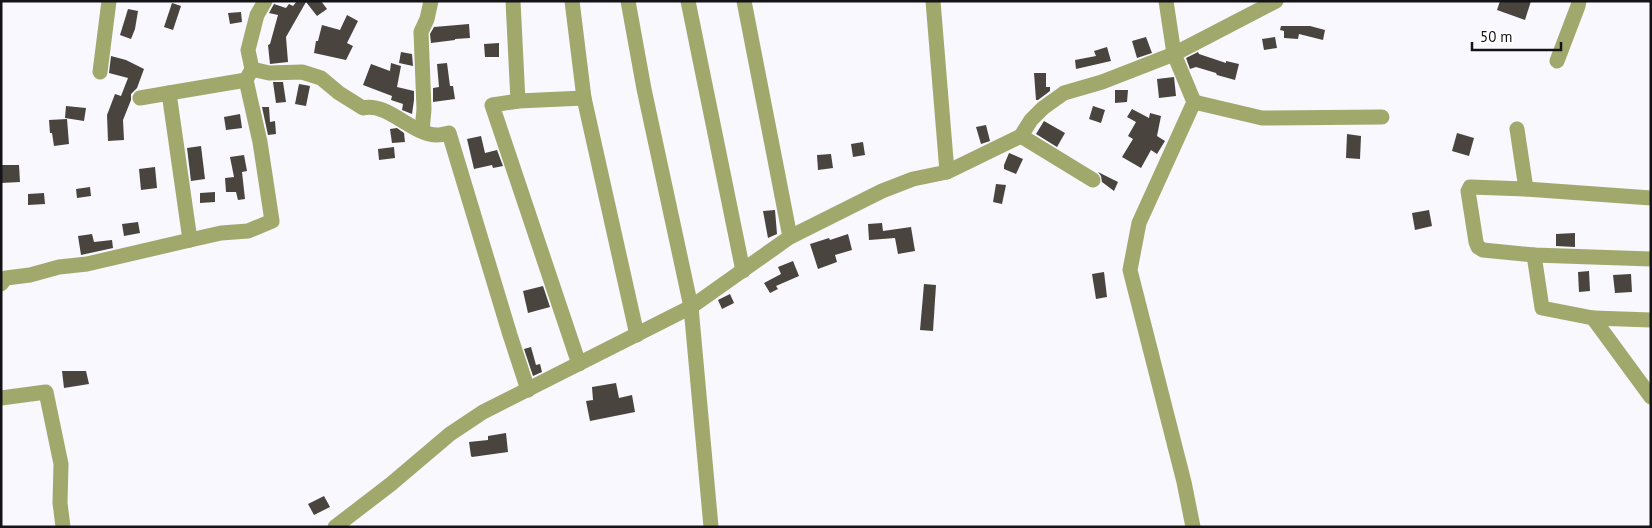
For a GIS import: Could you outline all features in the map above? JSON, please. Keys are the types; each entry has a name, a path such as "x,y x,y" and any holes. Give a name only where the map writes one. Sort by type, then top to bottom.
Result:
{"street":[{"path":"100,72 109,1"},
{"path":"1,284 6,278 30,275 59,267 87,264 221,233 248,231 272,221 249,74 248,50 257,16 265,1"},
{"path":"422,131 424,108 421,32 427,19 431,1"},
{"path":"513,1 518,101"},
{"path":"572,1 584,98 637,335"},
{"path":"628,1 644,89 691,307 711,527"},
{"path":"688,1 743,271"},
{"path":"744,1 790,237"},
{"path":"933,1 947,172"},
{"path":"1166,1 1174,54 1194,102 1139,223 1130,270 1184,482 1193,527"},
{"path":"335,527 465,423 483,412 691,307 790,237 882,191 913,179 947,172 1021,136 1030,120 1043,108 1064,94 1102,82 1174,54 1276,1"},
{"path":"1557,61 1574,3"},
{"path":"140,98 249,74 302,72 321,78 339,93 363,108 369,106 379,109 422,131 436,135 449,133 528,390"},
{"path":"169,93 190,240"},
{"path":"579,364 492,105 518,101 584,98"},
{"path":"1194,102 1262,118 1382,117"},
{"path":"1517,129 1526,189"},
{"path":"1021,136 1094,180"},
{"path":"1651,198 1526,189 1470,187 1468,191 1476,242 1478,248 1483,250 1534,255 1651,259"},
{"path":"1534,255 1542,308 1593,318 1651,320"},
{"path":"1593,318 1651,397"},
{"path":"1,398 46,392 61,464 60,503 62,527"}],"building":[{"path":"297,1 321,1 327,9 317,16 306,2 286,37 288,62 270,64 268,45 270,44 278,15 269,13 274,4 286,8 289,4 293,6"},
{"path":"1500,1 1531,1 1525,20 1497,10"},
{"path":"172,3 181,6 173,30 164,27"},
{"path":"128,9 138,11 131,39 120,35"},
{"path":"241,12 242,22 230,24 228,13"},
{"path":"347,15 358,21 347,43 353,46 346,60 314,53 322,25 340,30"},
{"path":"469,24 470,38 431,43 430,34 434,27"},
{"path":"1281,26 1310,26 1325,30 1323,40 1299,34 1298,39 1284,38 1284,31 1280,30"},
{"path":"1146,37 1152,53 1137,58 1132,41"},
{"path":"1275,37 1277,48 1264,50 1262,39"},
{"path":"499,43 499,57 485,57 484,44"},
{"path":"1107,47 1111,61 1076,69 1075,60 1096,56 1094,51"},
{"path":"401,52 412,54 413,66 399,63"},
{"path":"1198,52 1226,63 1226,61 1239,64 1235,80 1196,67 1190,69 1186,58"},
{"path":"111,56 126,60 144,69 137,88 131,94 131,100 123,120 124,140 108,141 107,115 115,94 121,96 128,78 109,73"},
{"path":"391,63 401,66 397,87 414,91 412,114 402,110 403,104 391,100 392,96 363,85 371,64 390,71"},
{"path":"447,63 450,86 453,86 455,99 433,102 433,88 439,87 437,64"},
{"path":"1034,73 1046,73 1046,87 1050,87 1050,91 1038,100 1036,100"},
{"path":"1174,77 1176,96 1159,98 1157,79"},
{"path":"273,82 283,82 286,102 276,103"},
{"path":"299,84 310,86 306,106 295,104"},
{"path":"1115,90 1128,90 1127,102 1115,103"},
{"path":"66,106 86,108 84,121 65,118"},
{"path":"1093,106 1105,110 1101,123 1089,119"},
{"path":"262,107 269,107 270,122 275,121 276,134 268,135"},
{"path":"1132,109 1149,118 1150,113 1161,116 1157,136 1165,141 1157,154 1151,150 1141,168 1122,157 1133,139 1128,136 1136,122 1127,117"},
{"path":"240,114 242,128 226,130 224,117"},
{"path":"67,119 69,144 54,146 49,120"},
{"path":"1044,121 1065,133 1057,147 1036,134"},
{"path":"986,125 990,141 981,144 976,127"},
{"path":"397,128 404,133 405,142 392,143 390,129"},
{"path":"1457,133 1474,138 1469,156 1452,151"},
{"path":"1347,134 1361,136 1360,159 1346,158"},
{"path":"481,136 485,153 497,150 503,166 493,168 492,165 474,169 467,139"},
{"path":"863,142 865,155 853,157 851,144"},
{"path":"201,146 205,179 191,181 187,148"},
{"path":"394,147 395,158 379,160 378,149"},
{"path":"1009,153 1023,159 1016,174 1004,169"},
{"path":"831,154 833,168 818,170 817,155"},
{"path":"244,155 247,171 242,172 245,199 238,200 236,192 226,192 225,178 234,177 230,157"},
{"path":"1,165 19,165 20,182 1,183"},
{"path":"155,167 157,188 141,190 139,169"},
{"path":"1098,172 1118,182 1114,191 1102,182"},
{"path":"996,184 1006,185 1002,204 993,202"},
{"path":"90,187 91,196 77,198 76,189"},
{"path":"215,192 215,202 200,203 200,193"},
{"path":"44,193 45,204 28,205 28,194"},
{"path":"775,210 777,234 768,238 763,211"},
{"path":"1429,210 1432,226 1415,230 1412,213"},
{"path":"138,222 140,233 124,236 122,224"},
{"path":"882,223 883,231 911,227 915,251 898,254 895,238 869,240 868,224"},
{"path":"1575,233 1575,247 1556,246 1556,234"},
{"path":"92,234 94,242 112,240 113,248 81,255 78,236"},
{"path":"848,234 852,250 835,255 837,262 818,269 810,244"},
{"path":"793,261 799,276 776,286 778,289 770,293 764,283 781,274 778,267"},
{"path":"1589,271 1590,291 1579,292 1578,272"},
{"path":"1104,272 1107,297 1096,299 1092,274"},
{"path":"1631,274 1632,292 1615,293 1613,275"},
{"path":"924,284 936,285 933,331 920,330"},
{"path":"543,286 550,307 528,313 523,291"},
{"path":"730,294 734,303 722,309 718,300"},
{"path":"531,347 536,365 540,364 542,372 533,376 524,349"},
{"path":"62,371 86,371 89,384 64,388"},
{"path":"616,383 619,398 632,395 635,412 590,421 586,401 593,400 592,387"},
{"path":"506,433 508,452 471,456 469,442 488,440 488,436"},
{"path":"324,496 330,507 314,515 308,504"}]}
